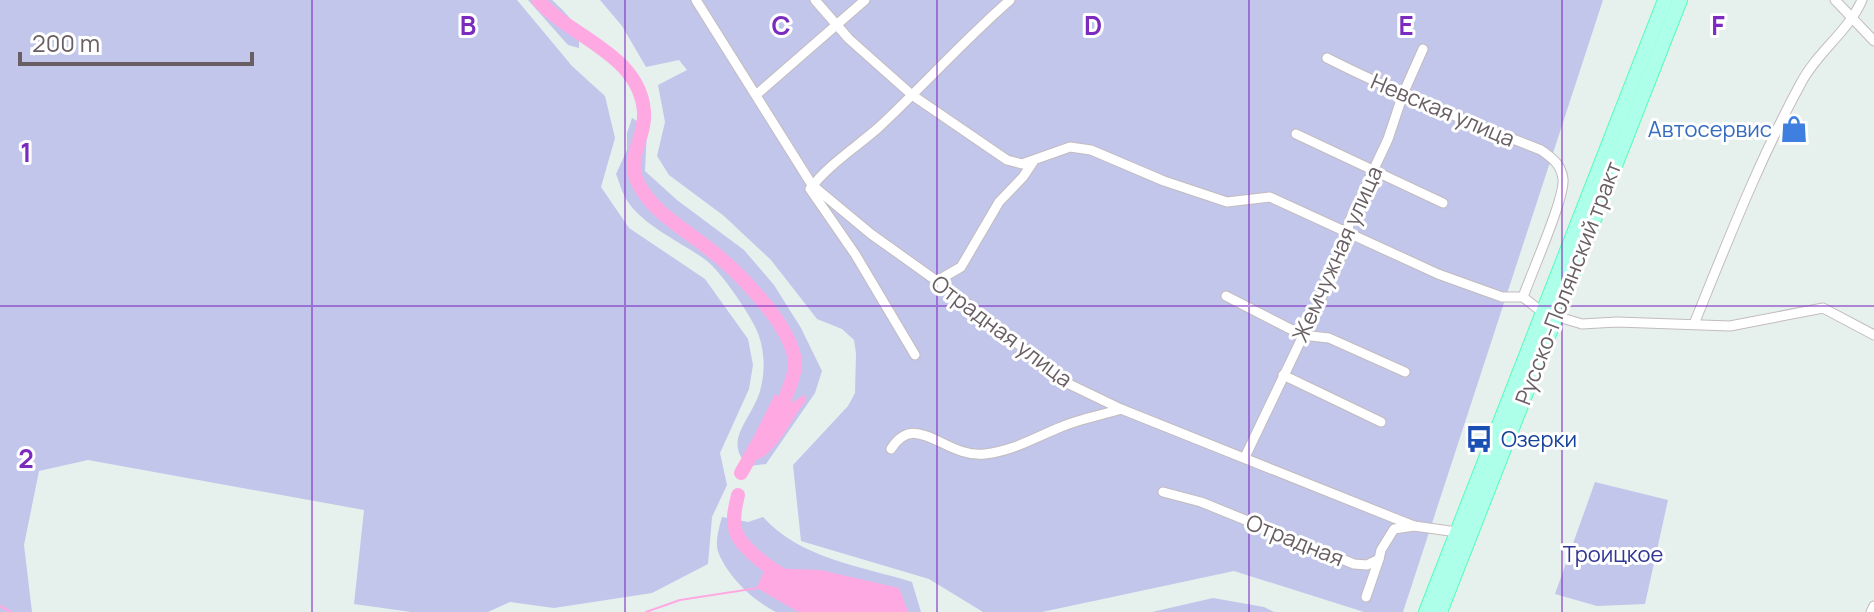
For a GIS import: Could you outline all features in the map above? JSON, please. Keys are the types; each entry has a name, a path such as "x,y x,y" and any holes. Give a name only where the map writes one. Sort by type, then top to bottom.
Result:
{"main road":[{"name":"Русско-Полянский тракт","path":"1440,612 1665,0"},
{"name":"Русско-Полянский тракт","path":"1426,612 1680,0"}],"street":[{"name":"Отрадная улица","path":"696,0 812,185 871,234 1069,384 1121,409 1414,526"},
{"path":"815,0 849,39 912,95 1007,160 1022,164 1033,162 1070,147 1091,150 1164,181 1227,202 1270,197 1438,274 1502,297 1523,297 1548,315 1582,324 1617,322 1730,326 1823,308 1874,335"},
{"path":"756,95 865,0"},
{"path":"915,355 855,254 810,189 1010,0"},
{"path":"1835,0 1874,41"},
{"path":"1694,324 1740,209 1801,82 1818,56 1853,20 1862,0"},
{"name":"Жемчужная улица","path":"1245,457 1344,250 1350,220 1388,139 1423,49"},
{"name":"Невская улица","path":"1327,58 1403,94 1541,150 1558,163 1563,180 1560,200 1523,297"},
{"path":"1296,134 1443,203"},
{"path":"937,281 961,267 999,202 1033,162"},
{"path":"1226,296 1302,335 1329,338 1405,372"},
{"path":"1283,375 1381,422"},
{"path":"891,449 899,436 912,431 946,447 982,455 1025,444 1063,426 1121,409"},
{"name":"Отрадная","path":"1163,492 1201,502 1354,564 1367,565 1379,559"},
{"path":"1366,597 1381,550 1394,529 1414,526 1457,532"},
{"path":"1871,612 1874,606"}],"green space":[{"path":"0,0 517,0 572,66 605,96 615,138 601,187 629,228 705,279 748,339 753,365 749,389 720,453 727,485 712,517 708,564 652,593 554,608 510,602 488,612 411,612 354,604 364,510 88,460 39,471 24,545 32,612 0,612"},
{"path":"528,0 552,0 558,5 578,33 579,48 568,45"},
{"path":"600,0 1603,0 1403,612 1364,612 1234,571 1042,612 983,612 929,579 801,541 793,465 848,406 855,393 854,340 842,329 817,319 771,260 724,216 669,175 657,156 665,122 658,85 687,70 679,60 646,67 622,26"},
{"path":"632,118 647,127 645,171 677,200 744,250 774,285 801,328 822,371 815,393 766,464 749,466 738,448 741,430 762,384 763,357 756,328 728,285 707,261 651,225 625,197 616,174 627,150 627,133"},
{"name":"Троицкое","path":"1595,482 1668,500 1645,604 1597,606 1555,594"},
{"path":"722,517 748,522 763,517 795,543 813,552 912,582 921,612 776,612 743,588 723,563 717,546"},
{"path":"1213,598 1264,607 1274,612 1152,612"}],"shaded area":[{"path":"775,394 789,404 806,394 806,401 775,446 759,459 749,462 747,450"},
{"path":"765,568 820,570 899,588 908,612 798,612 757,588"}],"waterway":[{"path":"538,0 617,61 640,92 644,121 634,165 644,193 659,210 745,282 784,332 795,364 791,383 777,416"},
{"path":"741,473 758,443"},
{"path":"738,495 734,520 737,535 756,556 786,577"},
{"path":"646,612 680,600 758,588"},
{"path":"0,606 11,612"}],"place":[{"name":"Автосервис","path":"1794,129"},
{"name":"Озерки","path":"1479,439"}]}
